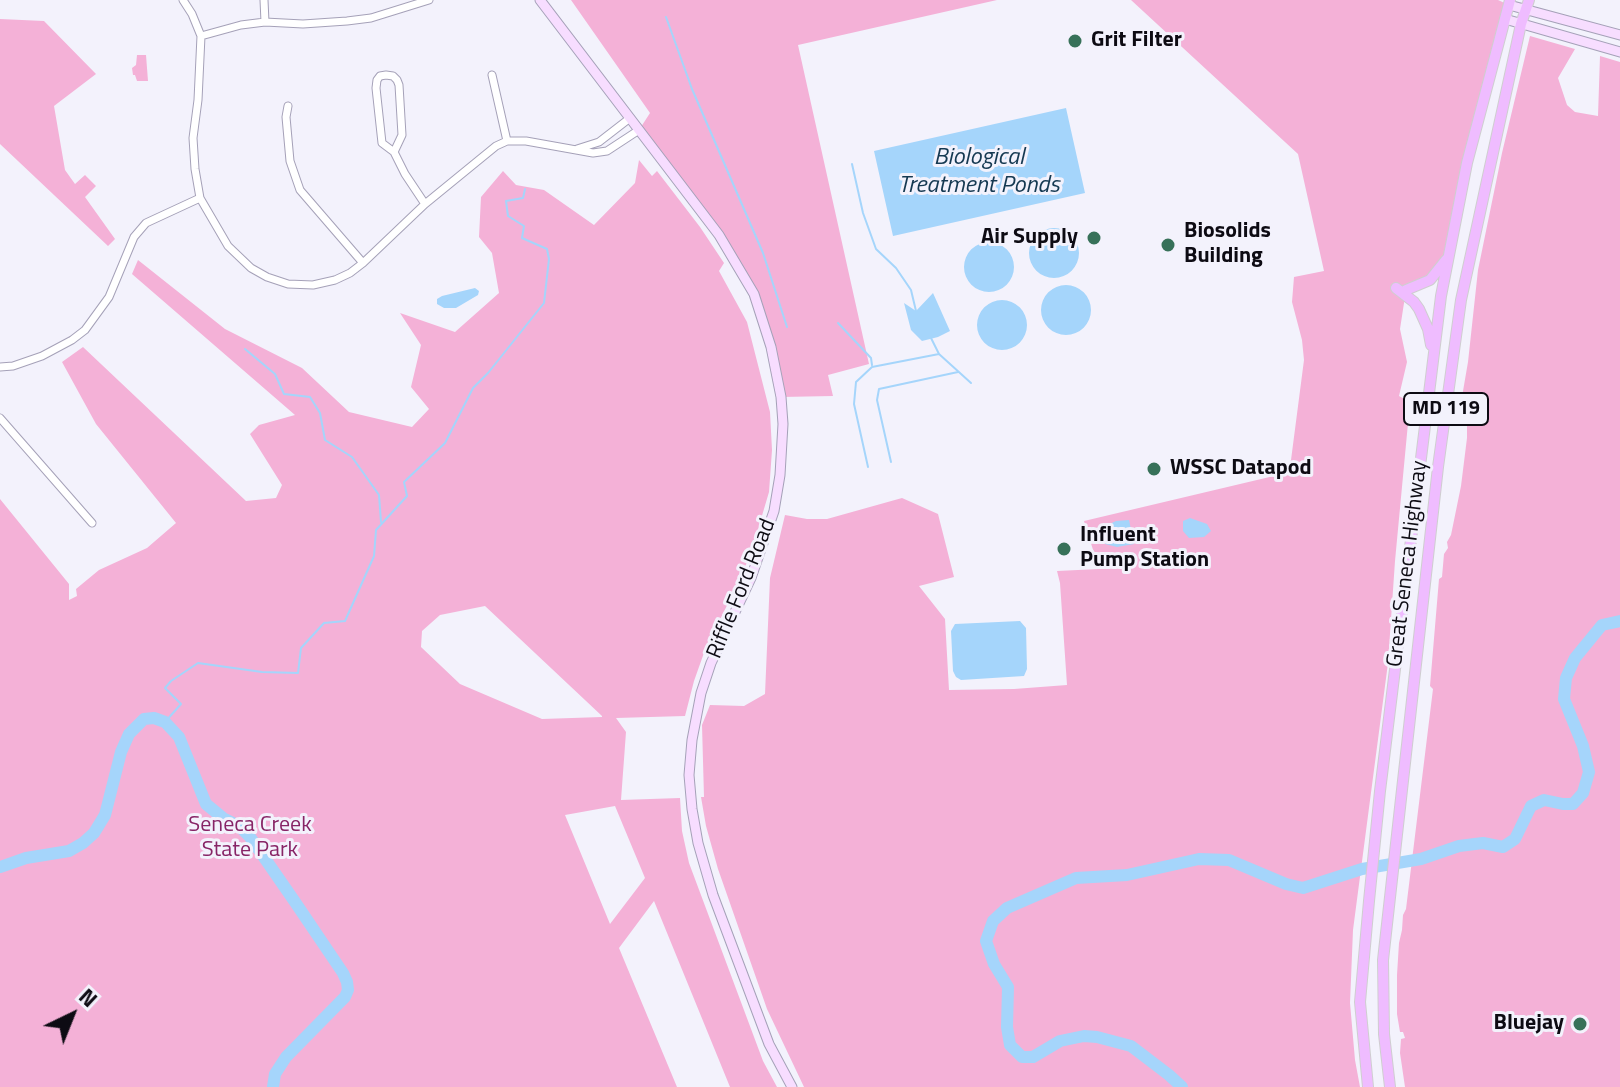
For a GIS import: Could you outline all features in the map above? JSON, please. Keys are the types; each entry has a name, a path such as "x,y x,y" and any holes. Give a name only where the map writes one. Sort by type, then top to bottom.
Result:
{"main road":[{"name":"Great Seneca Highway","path":"1368,1087 1360,1002 1377,818 1433,355 1448,255 1467,163 1509,3"},
{"name":"Great Seneca Highway","path":"1390,1087 1382,1004 1383,960 1438,467 1461,300 1527,5"},
{"path":"1433,355 1424,318 1401,289 1430,280 1448,255"}],"street":[{"path":"183,0 201,36 193,138 200,198 228,246 251,268 288,284 313,285 335,280 363,263 485,153 507,141 526,141 593,153 607,151 639,130"},
{"path":"264,0 265,22"},
{"path":"201,36 265,22 303,24 347,21 398,11 429,0"},
{"name":"Riffle Ford Road","path":"540,0 719,235 742,271 763,319 777,373 783,424 774,511 751,578 711,663 701,693 689,775 698,843 713,895 769,1044 792,1087"},
{"path":"1509,3 1527,5 1620,35"},
{"path":"1505,19 1620,52"},
{"path":"394,152 402,135 399,85 393,76 386,75 380,76 376,88 382,143 394,152 425,204"},
{"path":"492,75 507,141"},
{"path":"288,106 290,161 300,190 363,263"},
{"path":"575,150 599,142 630,118"},
{"path":"0,367 42,356 85,330 109,297 134,237 146,223 200,198"},
{"path":"0,418 92,523"}],"green space":[{"path":"571,0 997,0 798,45 869,364 828,375 833,396 781,397 777,373 742,271 639,130 650,113"},
{"path":"1131,0 1498,0 1509,5 1448,255 1436,274 1406,290 1400,329 1407,362 1399,396 1410,402 1388,663 1353,930 1350,1003 1360,1087 804,1087 767,1009 718,869 701,797 704,797 702,725 710,705 744,706 765,694 770,578 785,515 827,519 902,498 938,514 954,577 919,586 945,619 949,690 1067,685 1057,571 1099,569 1084,521 1278,475 1286,470 1291,460 1304,360 1292,302 1294,277 1324,271 1298,154"},
{"path":"0,19 44,21 96,74 54,106 65,170 75,184 85,175 96,186 85,197 115,239 108,246 0,144"},
{"path":"1530,36 1575,49 1558,78 1567,105 1575,112 1598,116 1600,56 1620,62 1620,1087 1405,1087 1400,1053 1401,1039 1405,1038 1400,1032 1397,1014 1399,943 1406,909 1433,689 1430,686 1439,579 1442,577 1444,554 1448,548 1461,486 1467,438 1467,426 1457,426 1478,270"},
{"path":"137,55 146,55 148,81 137,81 133,75"},
{"name":"Seneca Creek State Park","path":"639,160 652,176 657,171 724,263 719,271 747,322 770,412 772,450 769,492 751,553 705,650 685,716 616,718 626,732 621,800 680,798 682,831 689,863 763,1061 777,1087 730,1087 654,901 619,948 677,1087 0,1087 0,499 69,584 69,600 77,596 76,589 99,570 147,548 176,523 96,424 62,362 83,347 246,501 276,498 282,485 250,434 259,425 295,415 132,274 138,260 225,329 302,368 349,412 412,427 429,409 411,387 421,345 400,313 455,332 499,293 492,253 479,237 481,197 503,171 516,185 544,190 594,225 635,183","holes":["485,606 602,716 602,717 542,719 460,684 421,647 422,631 440,615","615,806 645,878 610,924 565,815"]}],"water":[{"name":"Biological Treatment Ponds","path":"1066,108 1085,193 893,236 874,151"},
{"path":"1054,228 1072,235 1079,253 1072,271 1054,278 1036,271 1029,253 1036,235"},
{"path":"989,242 1007,249 1014,267 1007,285 989,292 971,285 964,267 971,249"},
{"path":"1066,285 1084,292 1091,310 1084,328 1066,335 1048,328 1041,310 1048,292"},
{"path":"475,288 479,291 478,295 456,308 444,308 437,304 437,299 442,296"},
{"path":"933,293 950,331 922,341 911,330 904,303 916,311"},
{"path":"1002,300 1020,307 1027,325 1020,343 1002,350 984,343 977,325 984,307"},
{"path":"1190,518 1207,524 1211,531 1204,537 1189,538 1183,531 1183,521"},
{"path":"1129,520 1134,544 1117,547 1105,544 1101,535 1103,527 1116,521"},
{"path":"1020,621 1026,628 1027,669 1024,676 961,680 956,677 951,631 955,624"}],"waterway":[{"path":"666,17 692,89 763,253 787,327"},
{"path":"852,164 863,213 876,249 896,268 911,290 916,311"},
{"path":"165,722 181,704 165,688 198,663 262,672 298,673 301,648 324,623 345,621 374,556 376,530 407,496 404,482 445,443 473,388 544,303 549,259 547,249 522,238 524,226 508,216 506,201 523,198 525,189"},
{"path":"838,323 871,358 872,365"},
{"path":"931,338 939,354 971,383"},
{"path":"245,349 275,374 284,394 310,397 320,413 325,440 352,457 379,495 381,522"},
{"path":"868,467 854,404 856,382 872,367 939,354"},
{"path":"891,462 877,400 879,389 958,372"},
{"path":"1182,1087 1131,1046 1097,1037 1060,1041 1033,1057 1022,1057 1010,1045 1008,987 994,964 986,941 993,921 1007,908 1076,878 1127,875 1199,859 1229,860 1303,888 1362,869 1421,859 1459,846 1483,843 1503,847 1515,839 1531,806 1544,800 1573,804 1583,793 1589,772 1583,746 1564,699 1566,678 1575,658 1602,625 1620,621"},
{"path":"0,867 26,858 69,851 83,843 94,833 105,815 121,752 129,734 144,719 154,718 165,722 179,737 206,804 250,837 347,982 345,997 286,1057 275,1074 273,1087"}],"place":[{"name":"Grit Filter","path":"1075,41"},
{"name":"Air Supply","path":"1094,238"},
{"name":"Biosolids Building","path":"1168,245"},
{"name":"WSSC Datapod","path":"1154,469"},
{"name":"Influent Pump Station","path":"1064,549"},
{"name":"Bluejay","path":"1580,1024"}]}
